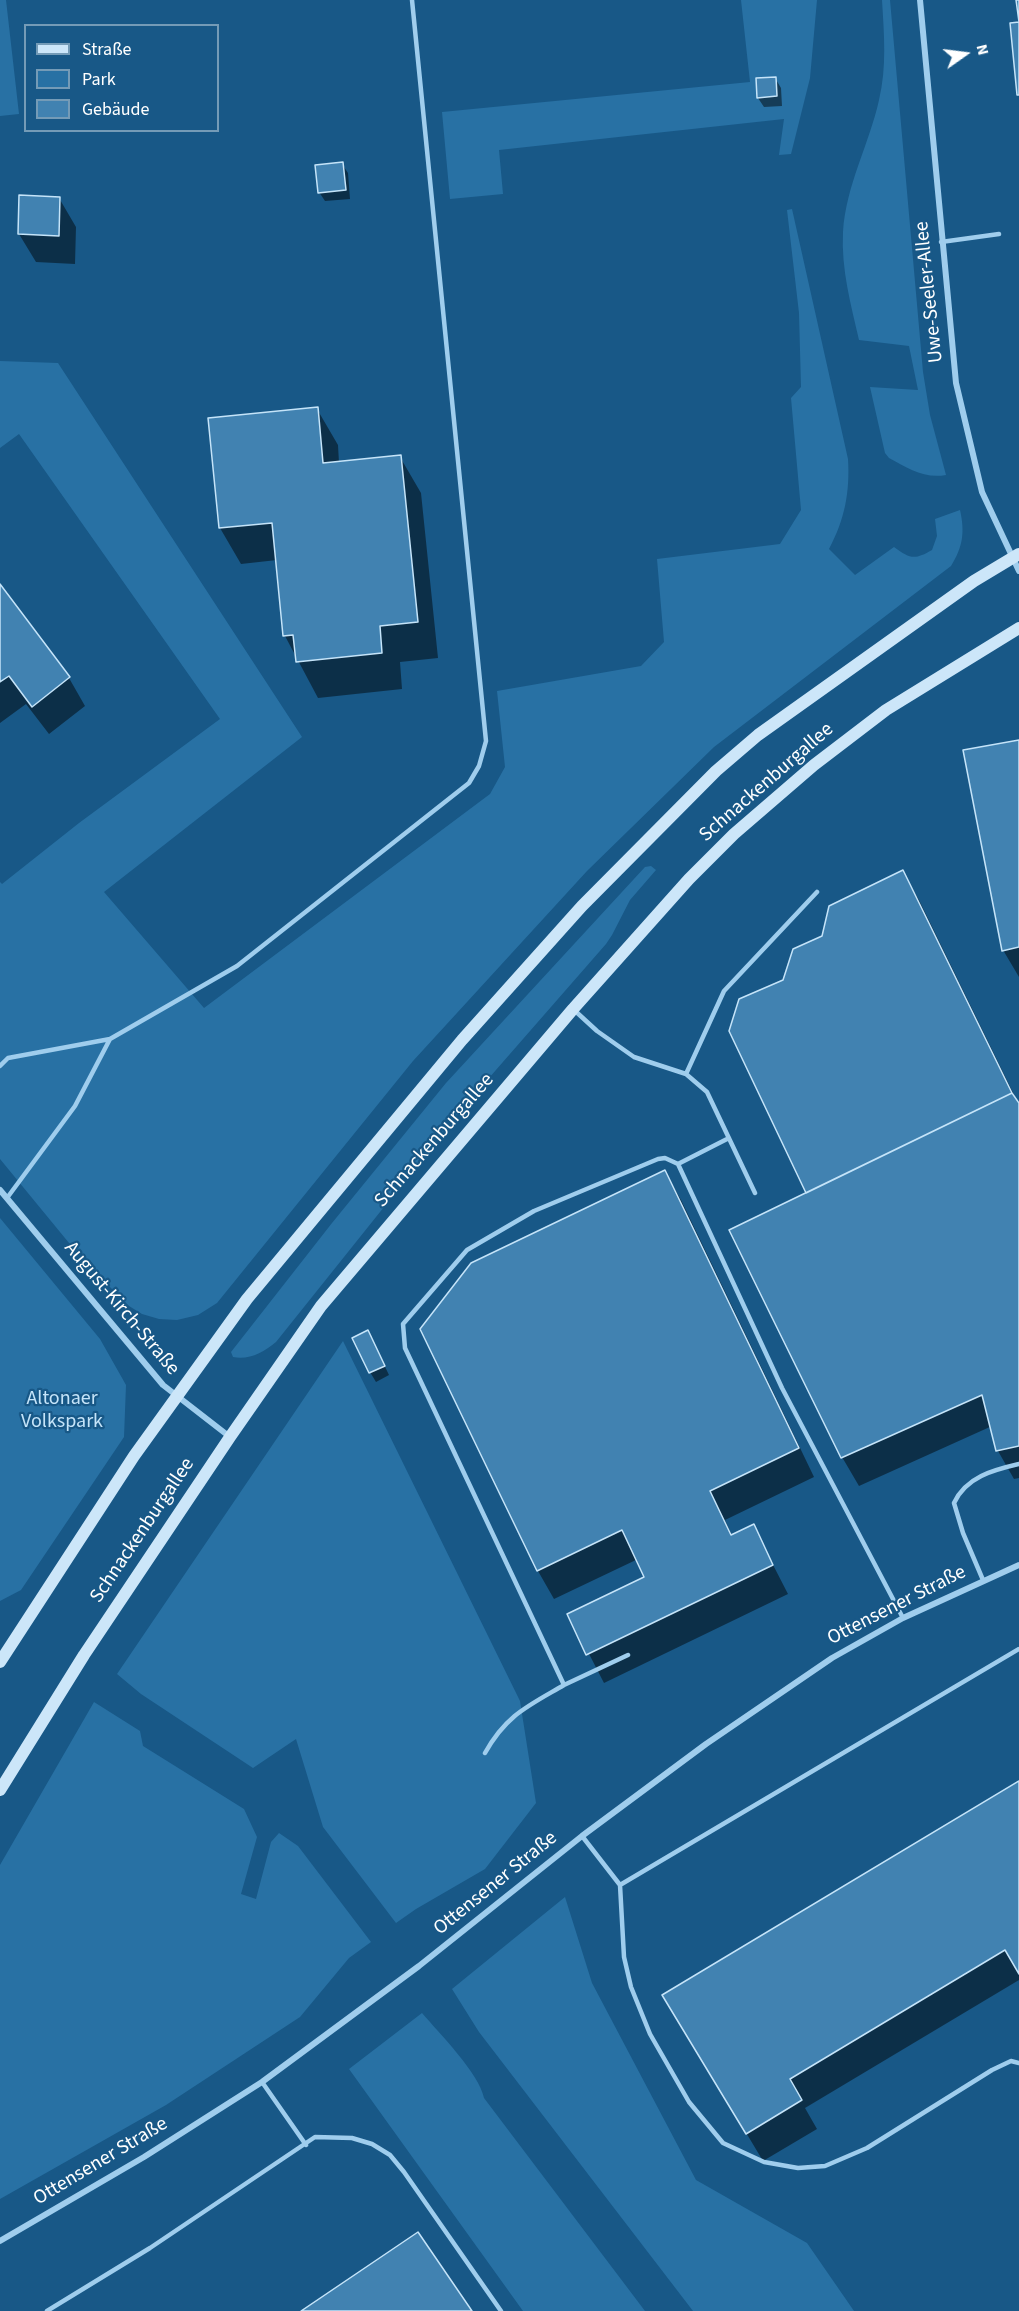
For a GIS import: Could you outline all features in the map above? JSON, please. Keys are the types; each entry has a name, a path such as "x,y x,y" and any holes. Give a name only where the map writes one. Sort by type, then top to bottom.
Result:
{"main road":[{"name":"Schnackenburgallee","path":"0,1662 134,1456 247,1299 462,1040 582,906 716,771 780,718 974,581 1015,556"},
{"name":"Schnackenburgallee","path":"0,1789 84,1654 321,1306 573,1010 689,879 734,834 796,780 886,710 1019,628"}],"street":[{"name":"Uwe-Seeler-Allee","path":"920,0 956,383 982,492 1015,556 1019,571"},
{"name":"August-Kirch-Straße","path":"0,1190 163,1385 230,1437"},
{"name":"Ottensener Straße","path":"0,2241 144,2157 262,2082 390,1988 582,1836 706,1744 832,1658 903,1618 1019,1565"}],"lane":[{"path":"0,1066 8,1058 110,1039 237,966 469,783 479,766 486,741 412,0"},
{"path":"941,242 999,234"},
{"path":"686,1074 724,991 817,892"},
{"path":"573,1010 597,1031 634,1057 686,1074 707,1092 755,1192"},
{"path":"7,1198 75,1106 110,1039"},
{"path":"678,1164 729,1138"},
{"path":"564,1685 405,1348 403,1324 467,1250 534,1211 658,1159 665,1158 678,1164 783,1388 903,1618"},
{"path":"983,1580 963,1533 954,1503 959,1492 971,1482 990,1471 1019,1464"},
{"path":"620,1885 1019,1648"},
{"path":"485,1753 495,1734 507,1721 564,1685 628,1655"},
{"path":"582,1836 620,1885 624,1957 631,1987 650,2034 689,2102 723,2143 764,2162 798,2168 825,2166 867,2148 992,2070 1011,2061 1019,2063"},
{"path":"262,2082 306,2145"},
{"path":"47,2311 150,2247 315,2137 352,2138 372,2144 390,2155 501,2311"}],"green space":[{"path":"0,0 6,0 19,114 0,116"},
{"path":"741,0 817,0 810,78 791,154 779,155 784,119 499,150 503,194 450,199 442,112 750,82"},
{"path":"882,0 890,0 923,372 930,415 946,475 916,472 889,458 885,453 870,387 918,390 909,346 859,340 845,273 843,232 848,198 875,117 882,88 884,50"},
{"path":"792,209 848,459 845,505 839,527 829,549 855,575 894,547 904,554 917,557 932,550 937,536 935,519 960,510 962,539 951,566 714,747 587,871 413,1061 217,1303 198,1315 177,1320 159,1319 142,1314 129,1306 83,1260 0,1159 0,882 2,884 79,823 220,719 19,434 0,448 0,361 58,363 302,737 104,892 204,1008 490,794 505,767 497,691 641,666 664,642 657,559 780,544 801,510 791,398 801,387 799,313 787,210"},
{"path":"651,866 656,870 630,900 606,944 468,1102 276,1342 256,1355 233,1357 231,1352 446,1083 645,867"},
{"name":"Altonaer Volkspark","path":"0,1218 100,1339 126,1385 124,1437 21,1590 0,1601"},
{"path":"343,1341 520,1701 536,1803 485,1869 396,1923 323,1827 296,1739 253,1768 141,1694 117,1674"},
{"path":"94,1702 140,1731 143,1746 244,1809 257,1837 241,1894 256,1899 271,1842 279,1833 298,1846 371,1942 349,1958 300,2017 166,2105 0,2199 0,1865"},
{"path":"565,1897 592,1983 696,2180 807,2243 854,2311 693,2311 479,2032 452,1989"},
{"path":"422,2013 467,2065 481,2088 484,2098 645,2311 523,2311 349,2069"}],"building":[{"path":"1016,0 1019,0 1019,22"},
{"path":"1019,22 1019,95 1017,95 1010,23"},
{"path":"776,77 777,96 757,98 756,78"},
{"path":"343,162 346,190 318,193 315,165"},
{"path":"19,195 60,197 59,236 18,234"},
{"path":"318,407 323,463 401,455 418,622 380,626 382,653 296,662 293,635 283,636 272,523 219,528 208,418"},
{"path":"0,584 70,677 32,707 9,676 0,682"},
{"path":"1019,740 1019,947 1002,951 963,750"},
{"path":"903,870 1012,1093 806,1193 729,1031 739,999 783,980 793,949 822,936 829,906"},
{"path":"1012,1093 1019,1103 1019,1446 996,1451 982,1395 841,1458 729,1230"},
{"path":"665,1170 799,1448 710,1491 731,1535 754,1524 773,1565 586,1655 567,1614 644,1577 622,1530 537,1571 420,1329 471,1263"},
{"path":"368,1330 385,1366 369,1373 352,1338"},
{"path":"1019,1781 1019,1974 1005,1950 790,2079 802,2100 746,2134 662,1995"},
{"path":"418,2232 472,2311 301,2311"}]}
